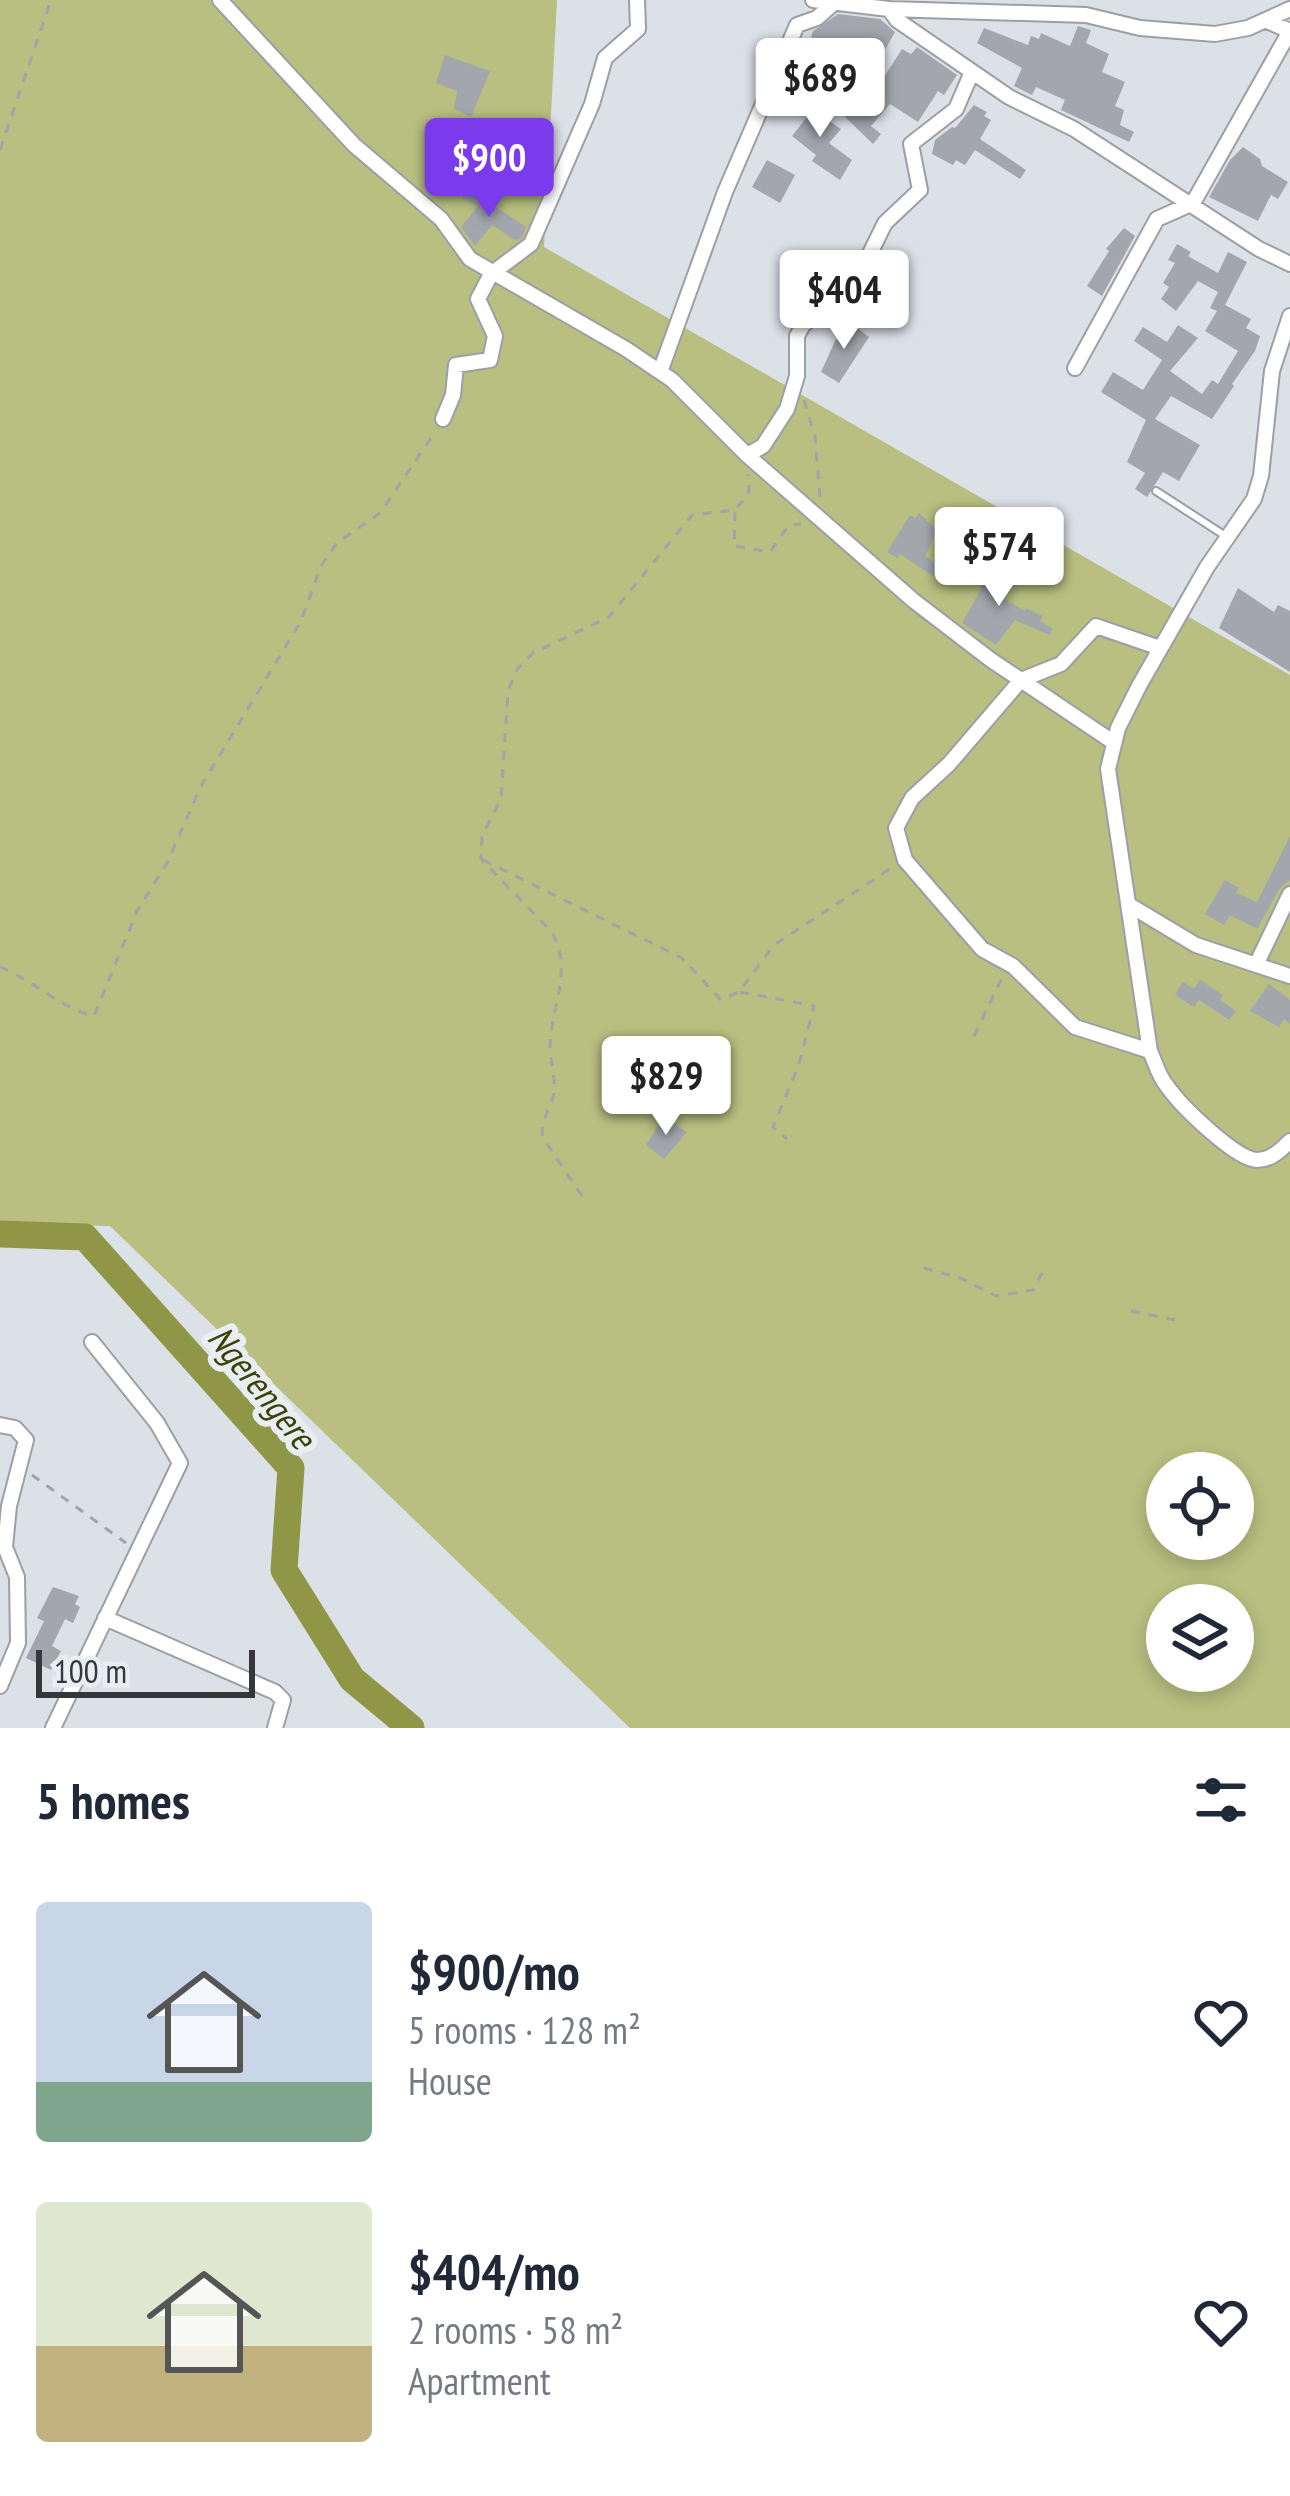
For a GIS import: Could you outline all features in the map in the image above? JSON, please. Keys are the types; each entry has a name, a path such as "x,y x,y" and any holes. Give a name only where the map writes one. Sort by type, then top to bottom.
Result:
{"street":[{"path":"220,0 354,145 441,220 464,254 660,372 914,601 1113,742"},
{"path":"443,419 457,365 490,360 496,336 478,298 491,274 531,244 592,104 605,58 638,29 637,0"},
{"path":"813,0 890,9 1086,16 1140,28 1215,34 1229,34 1290,9"},
{"path":"660,372 725,192 797,25 817,18 835,2"},
{"path":"890,9 897,20 972,73 1074,129 1259,249 1290,264"},
{"path":"1075,368 1157,220 1193,203 1289,31 1267,21"},
{"path":"747,454 763,446 787,409 796,376 797,336 803,325 855,284 885,224 920,190 911,144 956,109 972,73"},
{"path":"1290,316 1272,371 1258,489 1160,648 1113,742 1108,769 1150,1051 1165,1084 1242,1155 1260,1160 1290,1141"},
{"path":"1150,1051 1076,1027 1012,966 982,950 905,860 896,828 912,798 949,764 1021,680 1061,664 1096,626 1160,648"},
{"path":"1257,963 1290,894"},
{"path":"1131,906 1196,945 1290,976"},
{"path":"53,1728 180,1462 157,1423 92,1342"},
{"path":"0,1425 15,1428 26,1440 9,1507 5,1547 17,1577 18,1643 0,1686"},
{"path":"105,1618 275,1692 283,1700 275,1728"}],"lane":[{"path":"1156,491 1228,538"}],"path":[{"path":"0,150 51,0"},
{"path":"0,967 86,1015 97,1012 137,911 167,862 202,787 301,621 321,566 337,543 380,513 443,419"},
{"path":"583,1196 541,1128 554,1094 550,1052 563,974 560,946 481,859 482,836 501,799 508,691 517,669 533,653 616,611 649,563 692,515 735,510 749,494 747,454"},
{"path":"481,859 682,958 721,1000 739,992 774,945 905,860"},
{"path":"974,1036 1012,966"},
{"path":"739,992 814,1006 798,1067 773,1127 787,1139"},
{"path":"924,1268 960,1277 996,1296 1033,1290 1042,1273"},
{"path":"1131,1311 1174,1320"},
{"path":"20,1466 136,1552"}],"green space":[{"path":"0,0 557,0 544,247 1290,675 1290,1728 630,1728 110,1226 0,1224"}],"building":[{"path":"838,14 880,19 895,32 885,50 865,37 857,52 811,37"},
{"path":"1078,26 1091,30 1086,43 1109,54 1102,72 1125,82 1115,106 1124,110 1120,125 1134,132 1129,142 1061,110 1065,100 1036,87 1032,95 1014,86 1022,68 977,43 984,28 1028,45 1031,36 1039,39 1041,33 1070,46"},
{"path":"917,47 957,75 944,95 938,91 918,122 890,104 871,126 881,134 873,144 844,116 849,109 855,114 863,105 845,90 856,75 877,88 902,49 911,54"},
{"path":"445,55 490,71 471,117 454,109 457,91 436,83"},
{"path":"796,98 841,129 829,143 852,160 840,180 812,161 816,155 792,136 807,117 790,109"},
{"path":"974,105 991,120 980,139 1026,170 1020,179 975,150 965,165 956,160 953,165 932,154 935,140 955,128"},
{"path":"1243,147 1288,182 1278,199 1271,195 1258,221 1209,197"},
{"path":"767,160 795,175 780,203 752,187"},
{"path":"467,187 526,227 522,237 516,241 492,225 475,246 461,227 478,206 462,198"},
{"path":"1124,228 1135,236 1102,296 1087,286 1106,249"},
{"path":"1177,244 1218,273 1228,252 1247,262 1225,305 1251,319 1246,328 1260,336 1212,419 1171,396 1155,419 1200,445 1179,481 1163,472 1147,497 1135,489 1145,473 1127,462 1146,420 1101,392 1113,372 1143,390 1162,360 1134,341 1143,327 1167,342 1178,325 1198,338 1170,371 1202,394 1212,380 1218,384 1238,351 1205,331 1217,311 1210,308 1218,292 1198,281 1176,311 1161,299 1169,287 1163,283 1175,263 1168,260"},
{"path":"849,322 869,337 839,383 821,372"},
{"path":"919,513 937,531 925,556 940,566 933,576 900,554 897,558 887,552 910,515 915,518"},
{"path":"996,562 1013,575 1004,599 1043,616 1040,621 1053,629 1050,635 1015,620 996,645 962,623"},
{"path":"1238,588 1274,612 1278,605 1290,611 1290,672 1219,628"},
{"path":"1290,836 1290,880 1280,888 1257,929 1230,915 1224,925 1205,914 1225,880 1239,888 1236,893 1257,902"},
{"path":"1200,980 1223,995 1220,1000 1236,1011 1229,1020 1199,1000 1194,1007 1175,995 1183,982 1194,989"},
{"path":"1269,984 1290,1000 1290,1024 1284,1019 1279,1027 1250,1011"},
{"path":"664,1117 687,1132 664,1159 646,1145"},
{"path":"53,1587 79,1596 75,1604 80,1607 73,1623 65,1619 52,1646 61,1651 51,1670 26,1658 44,1621 37,1618"}],"waterway":[{"name":"Ngerengere","path":"0,1234 85,1237 291,1468 284,1570 352,1679 411,1728"}]}
